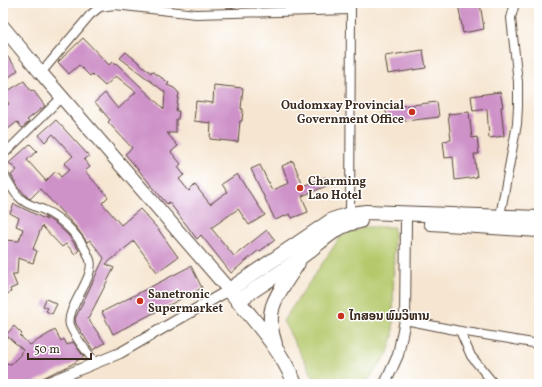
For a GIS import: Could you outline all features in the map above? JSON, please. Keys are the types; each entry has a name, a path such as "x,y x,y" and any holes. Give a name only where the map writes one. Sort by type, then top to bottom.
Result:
{"highway":[{"path":"233,295 301,258 350,218 366,212 482,221 539,230"},
{"path":"233,295 332,220 350,218 406,222 482,221 500,216 539,218"},
{"path":"295,384 280,355 270,328 270,317 271,308 275,298 301,258"},
{"path":"233,295 260,327 280,355"}],"main road":[{"path":"3,27 233,295"}],"street":[{"path":"500,216 517,124 518,82 511,18 515,3"},
{"path":"41,73 90,15 100,7 115,5 175,13 196,14 351,7 350,218"},
{"path":"3,155 62,97"},
{"path":"3,173 20,198 26,203 45,210 61,220 82,242 86,250 91,266 69,324 95,363"},
{"path":"385,384 398,355 405,320 406,222"},
{"path":"44,384 120,353 233,295"},
{"path":"405,320 539,344"},
{"path":"460,331 471,356 494,384"}],"green space":[{"path":"364,227 394,227 393,336 388,353 368,380 359,384 317,384 283,321 341,236"}],"building":[{"path":"458,3 480,3 484,29 463,33"},
{"path":"83,38 109,65 112,62 115,65 116,63 164,109 165,92 120,58 126,52 151,73 152,71 169,83 167,85 174,88 179,93 176,111 179,111 178,119 176,119 176,133 167,133 178,146 171,152 181,164 178,167 184,175 179,179 189,191 195,185 210,204 227,192 222,184 237,174 265,215 249,225 238,209 211,228 234,256 267,230 275,240 260,251 259,250 231,273 201,235 197,239 169,202 167,204 125,154 132,148 108,122 110,120 95,102 105,93 118,109 136,92 116,76 105,86 92,74 90,76 79,65 69,74 58,62"},
{"path":"423,50 426,68 388,74 385,56"},
{"path":"3,51 18,70 3,82"},
{"path":"24,81 45,106 27,120 29,122 22,128 17,122 3,133 3,109 9,104 3,94"},
{"path":"214,85 243,88 241,109 243,109 242,121 240,121 238,142 210,139 211,123 194,121 196,101 213,103"},
{"path":"500,92 503,107 501,107 504,136 489,138 487,109 473,111 471,96"},
{"name":"Oudomxay Provincial Government Office","path":"437,102 439,117 389,123 385,108"},
{"path":"469,112 472,138 477,137 479,154 474,154 477,177 455,180 453,157 445,158 443,141 451,140 448,114"},
{"path":"56,120 89,156 84,160 90,167 85,171 108,197 102,203 121,225 140,209 158,229 178,257 157,272 134,241 106,264 114,268 88,319 105,343 93,350 76,324 75,319 104,258 90,240 87,242 76,227 40,189 30,199 27,197 11,175 17,170 9,163 30,144 37,151 27,160 46,181 56,171 61,177 70,169 64,164 73,156 53,134 45,142 39,135"},
{"path":"293,161 303,186 326,177 329,185 302,196 308,212 292,218 290,214 275,220 251,169 260,165 272,190 289,183 282,166"},
{"path":"14,204 47,220 44,216 55,223 68,235 79,250 75,254 66,244 62,247 42,226 33,249 37,251 33,263 18,258 17,274 12,274 17,286 10,289 11,292 3,296 3,240 19,241 23,229 16,226 19,218 10,213"},
{"path":"191,266 202,288 113,334 102,312"},
{"path":"46,299 57,304 52,314 46,311 48,308 43,306"},
{"path":"14,326 22,334 20,336 30,345 55,330 61,341 64,339 67,345 73,342 84,357 31,384 3,384 4,363 11,364 23,350 6,335"}],"place":[{"name":"Oudomxay Provincial Government Office","path":"412,112"},
{"name":"Charming Lao Hotel","path":"300,188"},
{"name":"Sanetronic Supermarket","path":"140,301"},
{"name":"ໄກສອນ ພົມວິຫານ","path":"341,316"}]}
